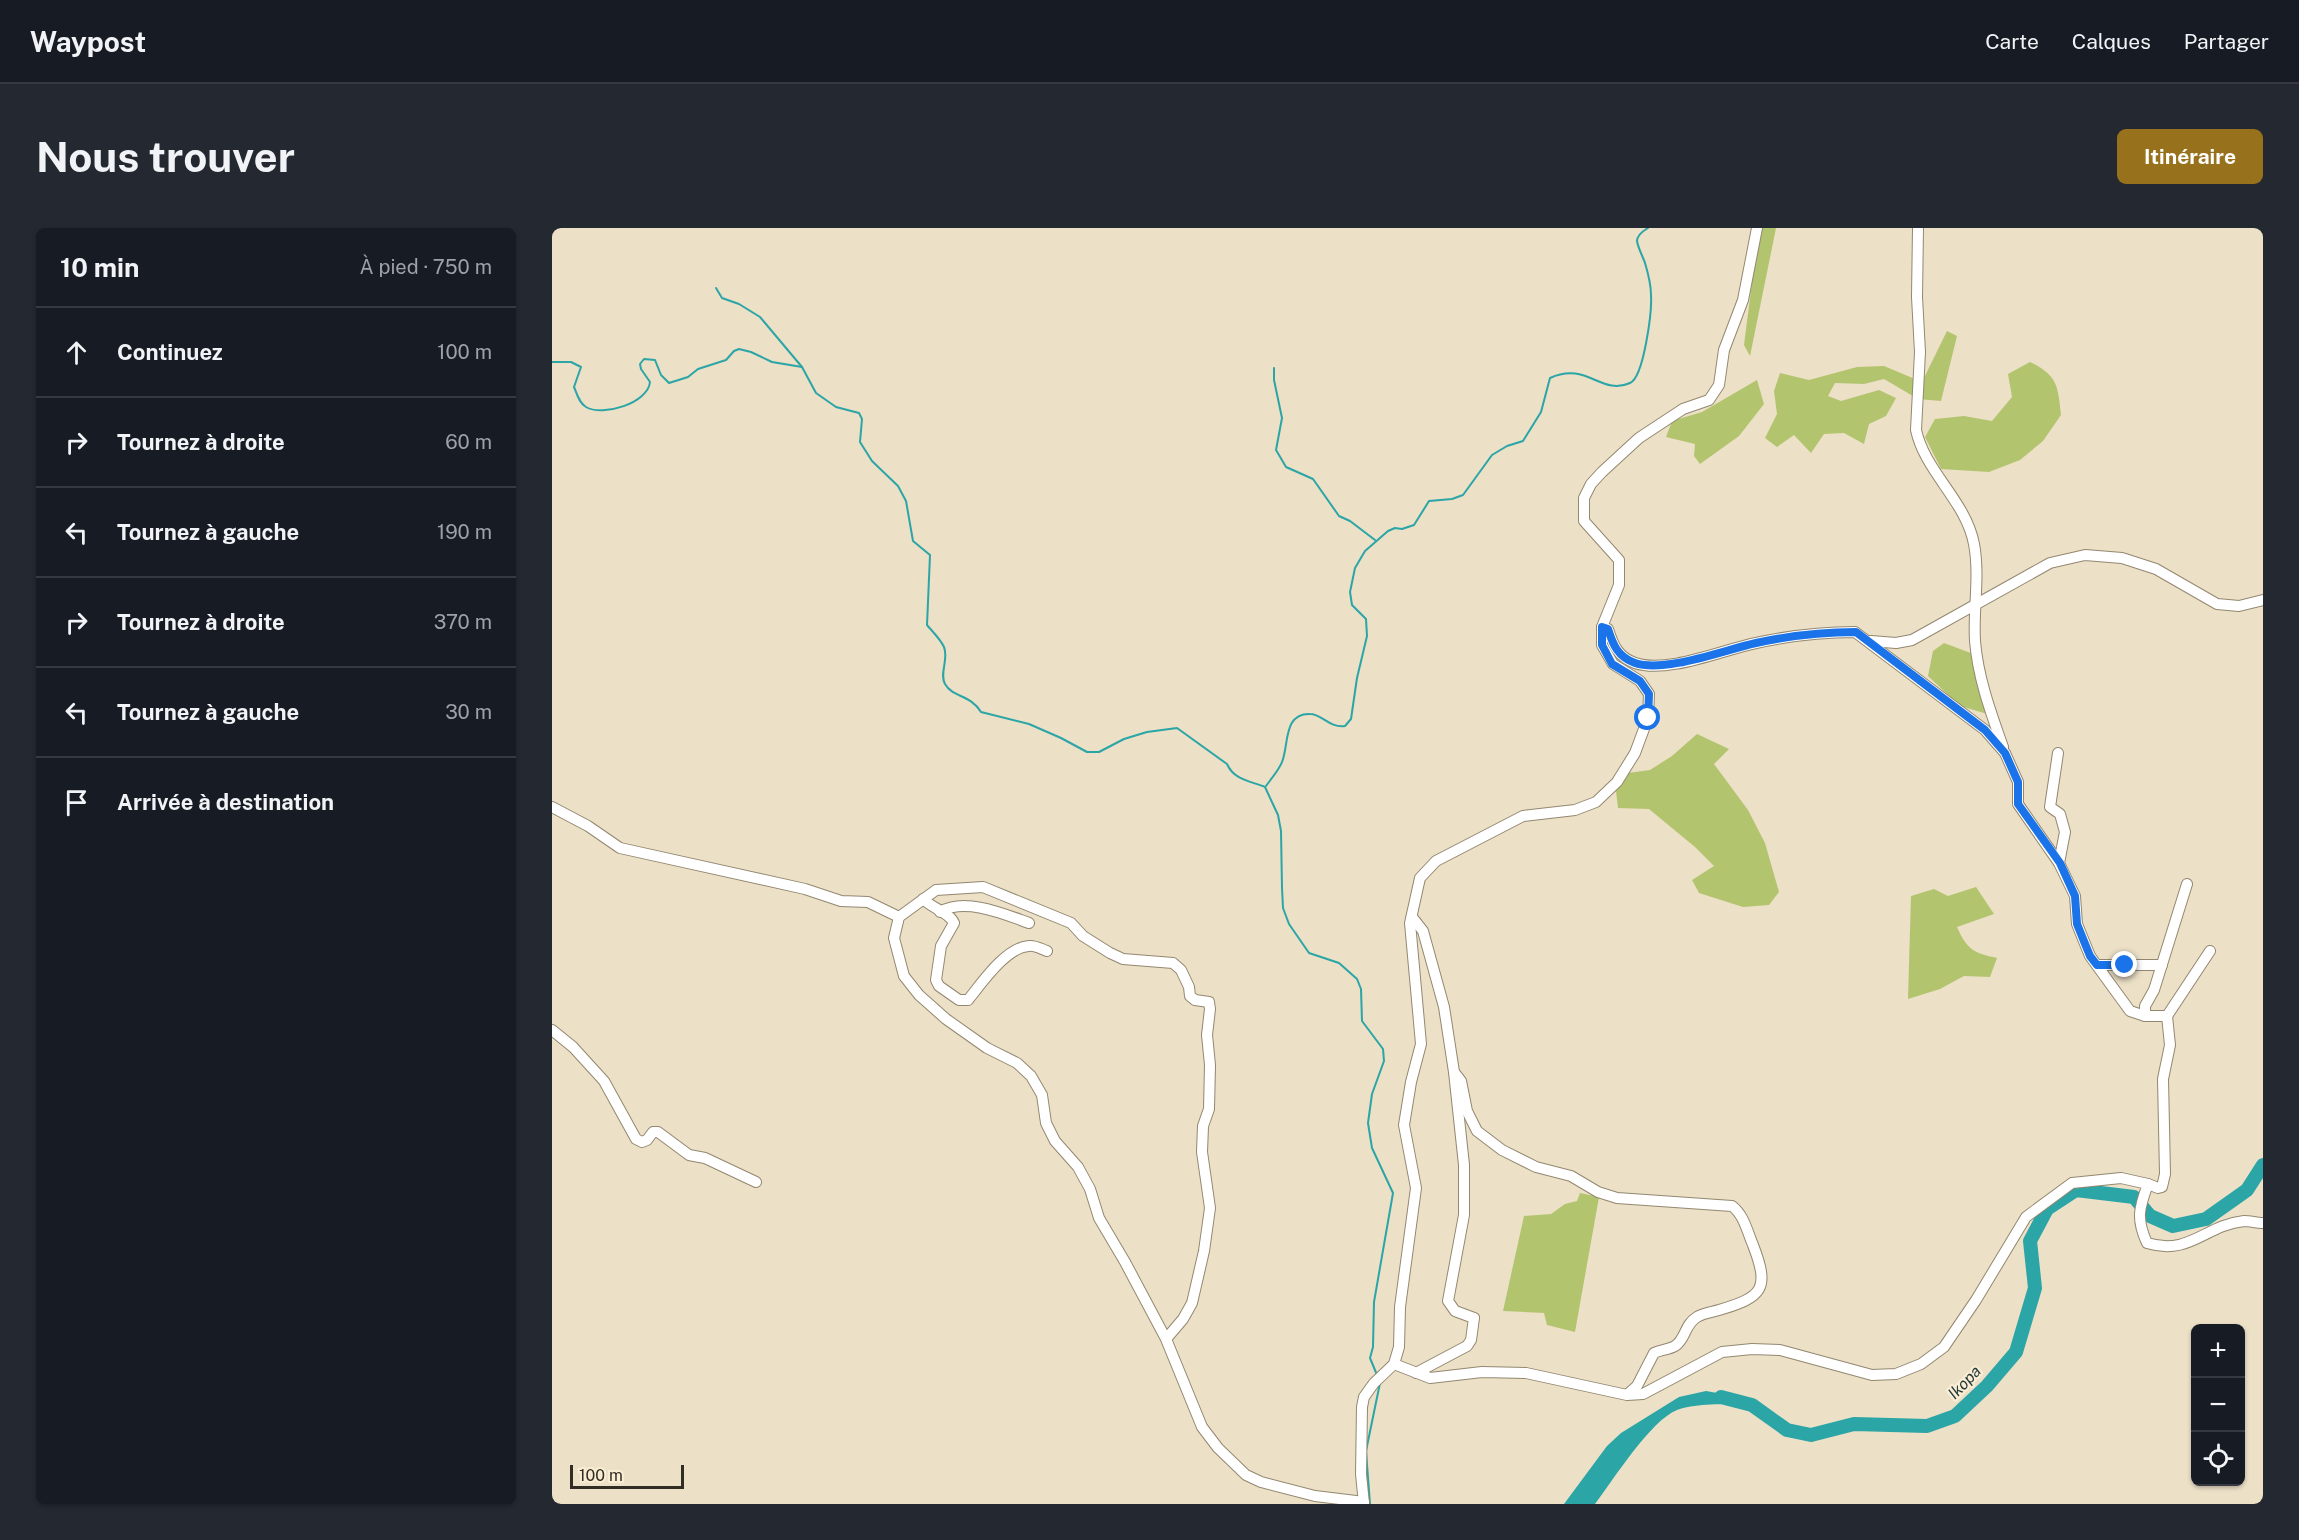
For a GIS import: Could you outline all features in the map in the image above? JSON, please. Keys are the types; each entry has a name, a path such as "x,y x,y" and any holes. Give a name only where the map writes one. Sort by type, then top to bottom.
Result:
{"street":[{"path":"1166,1339 1183,1319 1192,1303 1204,1251 1210,1208 1202,1152 1203,1126 1209,1108 1210,1065 1207,1035 1209,1002 1195,1000 1190,996 1189,987 1181,970 1173,963 1124,959 1083,936 1071,923 983,887 936,890 899,917 894,938 904,976 919,995 946,1019 987,1048 1017,1063 1031,1076 1042,1095 1046,1123 1055,1140 1078,1167 1090,1189 1099,1218 1166,1339 1202,1427 1218,1448 1246,1475 1261,1482 1315,1496 1364,1503 1361,1474 1362,1407 1364,1397 1374,1383 1392,1366 1398,1347 1400,1307 1416,1188 1404,1125 1410,1082 1421,1044 1412,917 1420,878 1436,861 1523,816 1575,810 1596,802 1617,782 1635,753 1648,718 1649,694 1640,681 1612,664 1602,645 1602,627 1619,585 1619,561 1584,521 1584,498 1591,484 1638,438 1683,409 1709,400 1719,385 1724,350 1743,300 1757,228"},
{"path":"1918,228 1917,297 1920,352 1916,430 1928,460 1953,494 1974,544 1975,640 1981,679 2005,753 2018,782 2018,804 2060,863 2075,896 2077,924 2090,956 2130,1011 2145,1016 2167,1016"},
{"path":"1869,640 1896,644 1912,640 2050,563 2085,555 2122,558 2156,569 2217,604 2239,606 2263,600"},
{"path":"1602,627 1608,629 1615,649 1623,657 1646,666 1684,661 1757,642 1834,632 1856,632 1985,730 2005,753"},
{"path":"2058,753 2050,807 2060,814 2065,832 2060,863"},
{"path":"552,807 588,826 620,848 805,889 841,901 868,902 899,917"},
{"path":"2145,1016 2145,1006 2154,990 2187,884"},
{"path":"923,899 952,918 954,923 942,946 936,980 939,986 959,1000 968,1000 996,966 1016,950 1027,945 1047,951"},
{"path":"940,912 945,909 974,906 987,908 1029,923"},
{"path":"1412,917 1423,931 1444,1007 1454,1072 1464,1166 1464,1215 1448,1301 1455,1311 1474,1318 1471,1340 1467,1346 1416,1374"},
{"path":"1392,1366 1431,1378 1482,1372 1526,1373 1628,1395 1643,1394 1722,1352 1752,1349 1780,1350 1872,1375 1896,1374 1921,1364 1944,1347 1977,1300 2026,1217 2072,1183 2121,1178 2147,1188 2162,1186 2165,1174 2163,1079 2170,1046 2167,1016 2210,951"},
{"path":"2097,965 2162,965"},
{"path":"552,1030 573,1047 604,1081 636,1139 642,1142 647,1140 652,1132 658,1132 689,1155 705,1158 756,1182"},
{"path":"1454,1072 1461,1081 1467,1111 1477,1131 1502,1150 1536,1167 1571,1176 1598,1192 1617,1198 1732,1206 1740,1211 1760,1265 1762,1282 1757,1294 1742,1303 1698,1316 1687,1325 1680,1341 1674,1347 1654,1353 1637,1386 1628,1395"},
{"path":"2147,1188 2139,1218 2140,1227 2147,1243 2162,1248 2176,1247 2220,1228 2244,1221 2263,1223"}],"green space":[{"path":"1759,228 1776,228 1750,356 1744,345"},
{"path":"1947,331 1957,336 1941,401 1918,399 1884,379 1864,384 1835,383 1828,396 1841,401 1879,390 1896,398 1886,416 1869,424 1864,444 1844,433 1824,434 1811,453 1794,435 1777,447 1765,438 1777,414 1774,391 1780,373 1809,380 1857,367 1884,366 1922,382"},
{"path":"2030,362 2051,377 2059,397 2061,415 2043,441 2020,460 1989,472 1941,469 1925,437 1935,419 1964,416 1992,421 2012,397 2008,374"},
{"path":"1757,380 1764,404 1739,436 1700,464 1694,456 1695,444 1666,437 1672,421 1702,412"},
{"path":"1944,643 1976,655 1991,715 1960,706 1928,676 1933,651"},
{"path":"1697,734 1729,749 1714,764 1748,810 1765,843 1779,892 1769,905 1743,907 1699,893 1692,880 1714,866 1649,809 1618,808 1616,791 1628,773 1650,770 1672,756"},
{"path":"1976,887 1994,914 1957,927 1968,946 1982,954 1997,958 1990,977 1964,976 1940,989 1908,999 1911,896 1934,889 1948,896"},
{"path":"1580,1193 1599,1197 1575,1332 1547,1325 1544,1313 1503,1311 1524,1216 1551,1214 1565,1204 1577,1201"}],"water":[{"path":"1706,1391 1734,1396 1737,1404 1698,1405 1677,1410 1655,1426 1644,1438 1595,1504 1564,1504 1607,1446 1621,1433 1679,1397"}],"waterway":[{"path":"1266,786 1282,762 1291,724 1295,719 1301,715 1310,714 1339,726 1345,726 1351,719 1357,678 1367,636 1366,619 1352,605 1350,592 1355,568 1365,551 1388,531 1414,525 1429,501 1452,499 1463,495 1492,455 1507,446 1523,441 1541,412 1550,378 1574,373 1602,383 1620,386 1630,383 1635,378 1646,343 1651,303 1648,275 1637,239 1648,228"},
{"path":"716,288 722,298 739,304 760,317 802,367 816,393 836,407 859,413 862,419 860,442 872,461 898,486 906,501 913,541 930,555 927,625 944,647 943,680 952,692 972,702 981,712 1029,724 1087,752 1099,752 1124,739 1147,732 1177,728 1227,764 1238,777 1265,787 1278,815 1281,831 1283,908 1289,924 1309,953 1339,963 1357,979 1361,989 1362,1021 1383,1049 1384,1061 1372,1094 1368,1123 1372,1148 1393,1193 1374,1302 1373,1347 1370,1358 1377,1375"},
{"path":"552,362 571,362 581,367 574,387 582,403 594,410 624,406 642,396 650,382 641,369 640,364 644,359 655,360 661,375 669,383 688,377 698,369 726,360 739,349 772,362 802,367"},
{"path":"1274,368 1274,380 1282,418 1276,450 1286,467 1313,479 1339,516 1350,521 1375,540"},
{"name":"Ikopa","path":"1721,1397 1752,1405 1787,1430 1811,1435 1854,1424 1927,1426 1955,1416 1987,1386 2016,1352 2035,1288 2030,1241 2047,1209 2076,1190 2134,1197 2150,1216 2173,1226 2206,1219 2247,1190 2263,1165"},
{"path":"1370,1504 1366,1451 1380,1383"}],"route":[{"path":"1648,718 1649,694 1640,681 1612,664 1602,645 1602,627 1608,629 1615,649 1623,657 1646,666 1684,661 1757,642 1834,632 1856,632 1985,730 2005,753 2018,782 2018,804 2060,863 2075,896 2077,924 2090,956 2097,965 2125,965"}]}
